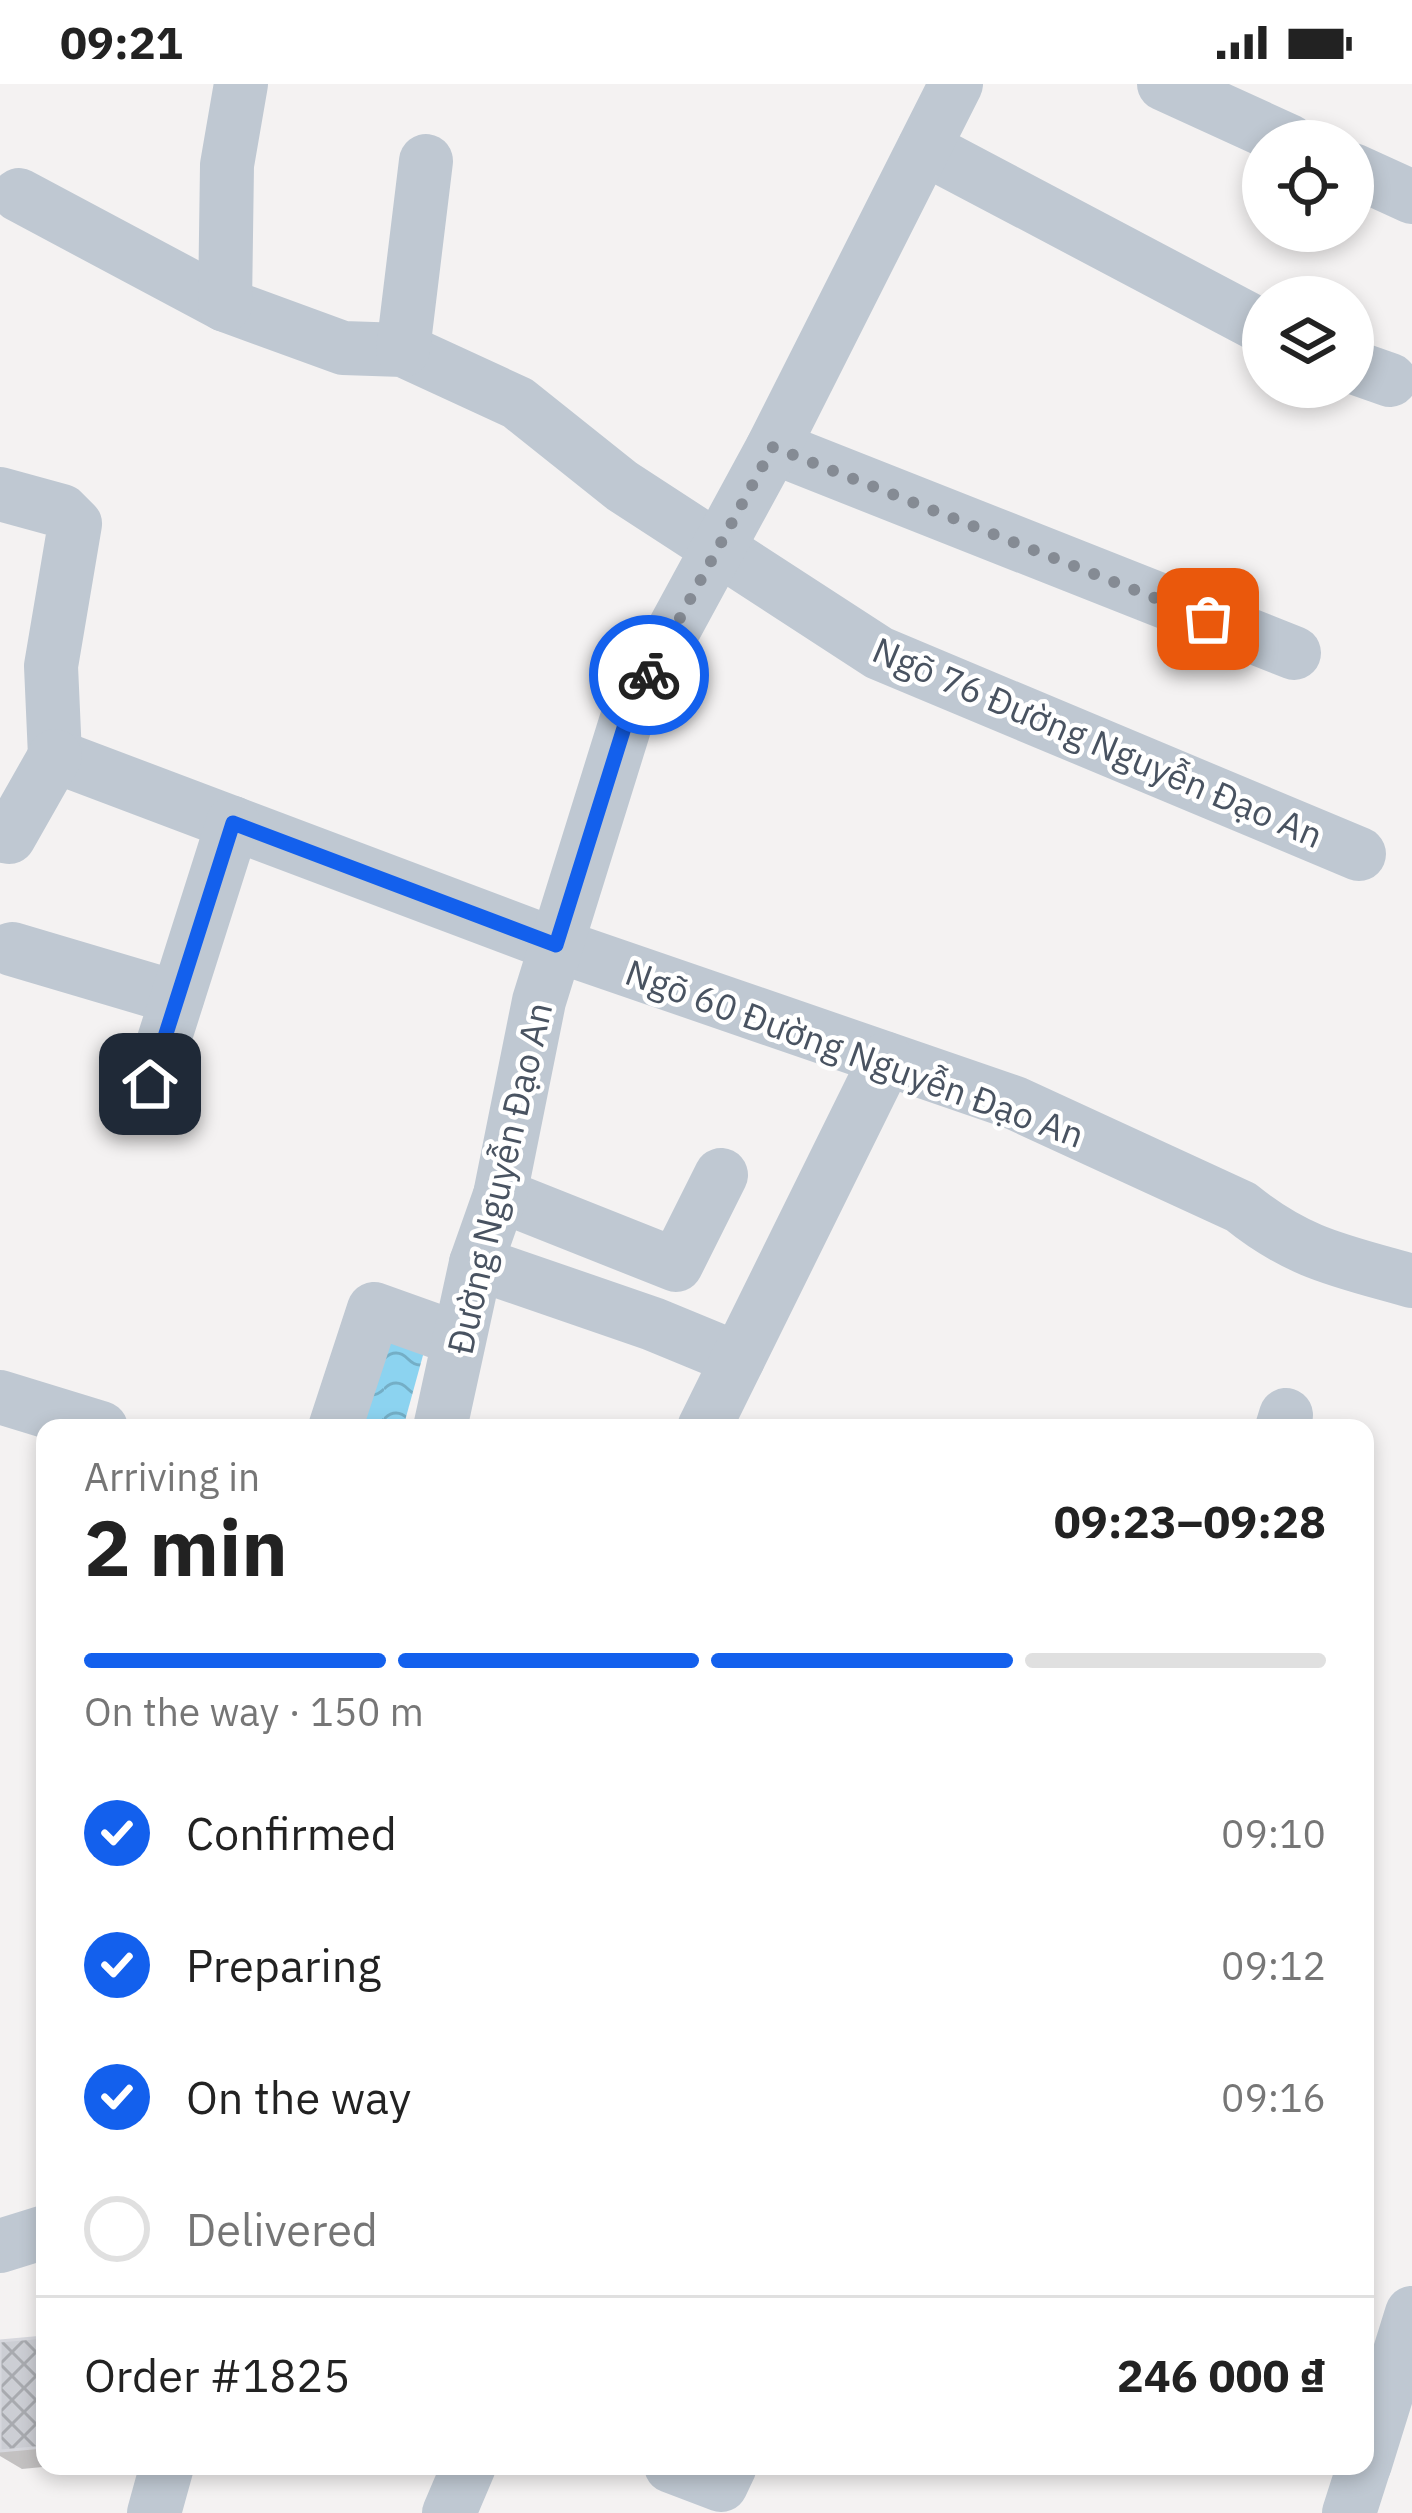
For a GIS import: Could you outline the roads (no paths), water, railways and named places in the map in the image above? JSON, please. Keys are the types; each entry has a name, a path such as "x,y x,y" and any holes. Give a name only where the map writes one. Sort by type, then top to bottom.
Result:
{"street":[{"path":"224,305 227,165 241,84"},
{"name":"Đường Nguyễn Đạo An","path":"442,1419 476,1262 500,1195 539,1000 629,712 773,447 956,84"},
{"path":"1163,84 1242,120"},
{"path":"924,148 1242,316"},
{"path":"19,195 224,305 343,348 403,350 426,161"},
{"path":"1374,180 1412,197"},
{"name":"Ngõ 76 Đường Nguyễn Đạo An","path":"403,350 518,403 622,486 880,653 1359,854"},
{"path":"773,447 1294,653"},
{"path":"0,494 62,511 75,524 51,667 55,756 9,837 0,835"},
{"name":"Ngõ 60 Đường Nguyễn Đạo An","path":"55,756 556,945 1015,1103 1240,1207 1304,1250 1412,1281"},
{"path":"150,1084 233,823"},
{"path":"12,949 177,998"},
{"path":"708,1419 886,1059"},
{"path":"500,1195 676,1265 721,1175"},
{"path":"476,1262 738,1359"},
{"path":"337,1419 374,1309 458,1339"},
{"path":"0,1397 72,1419"},
{"path":"0,2246 36,2235"},
{"path":"1374,2436 1412,2313"},
{"path":"154,2513 164,2475"},
{"path":"449,2513 465,2475"},
{"path":"695,2475 721,2485 726,2475"},
{"path":"1349,2513 1362,2475"}],"water":[{"path":"380,1329 425,1348 405,1419 343,1419"}]}
